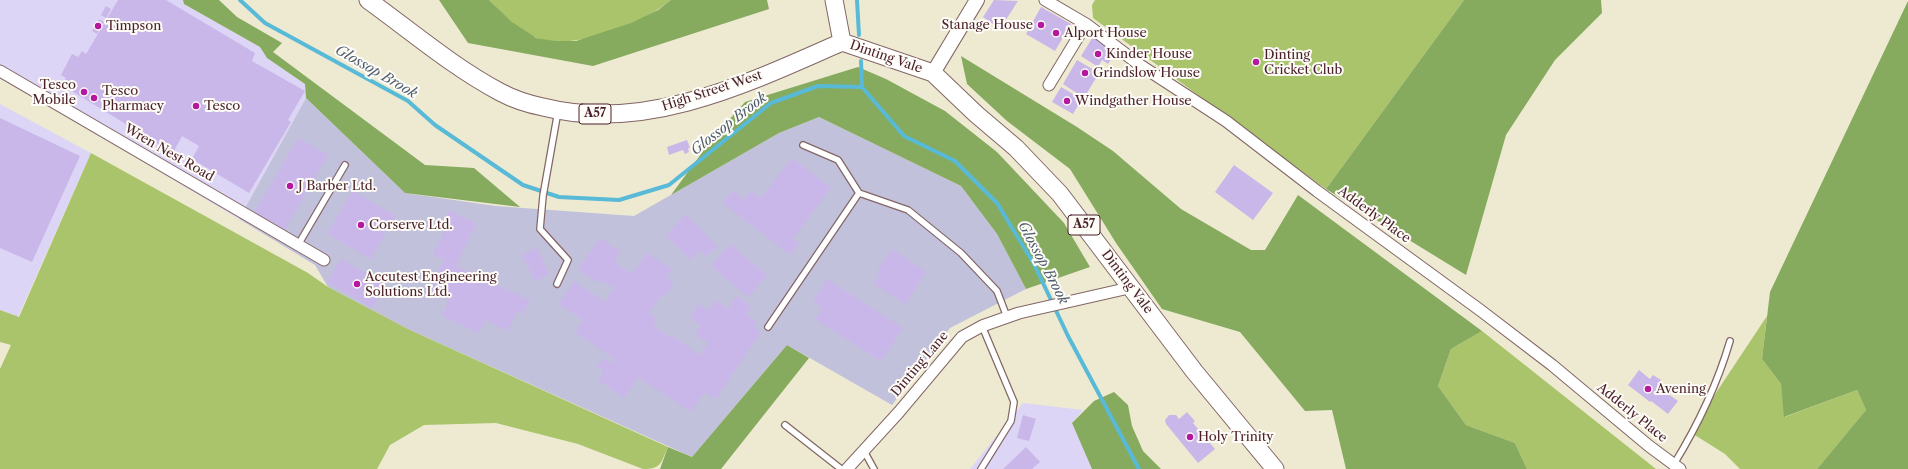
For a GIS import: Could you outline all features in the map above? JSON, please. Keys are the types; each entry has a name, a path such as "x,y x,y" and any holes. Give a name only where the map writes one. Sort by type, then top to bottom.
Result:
{"main road":[{"name":"High Street West","path":"368,0 469,74 501,93 529,104 558,111 613,114 644,112 685,103 766,74 842,42"},
{"path":"834,0 842,42"},
{"name":"Dinting Vale","path":"842,42 933,74 976,114 1016,148 1060,194 1129,288 1230,417 1275,469"}],"street":[{"path":"933,74 977,0"},
{"name":"Adderly Place","path":"1045,0 1086,24 1140,65 1226,121 1317,191 1480,310 1552,365 1649,446 1677,467"},
{"path":"1049,85 1086,24"},
{"name":"Wren Nest Road","path":"0,71 324,260"},
{"name":"Dinting Lane","path":"848,469 899,412 962,336 982,326 1031,310 1129,288"}],"lane":[{"path":"557,284 568,260 540,229 543,196 558,111"},
{"path":"803,145 838,160 859,192 908,210 961,253 997,291 1008,317"},
{"path":"298,245 345,165"},
{"path":"768,327 859,192"},
{"path":"981,469 1010,421 1014,402 982,326"},
{"path":"1677,467 1720,374 1730,341"},
{"path":"785,425 841,469"},
{"path":"864,451 874,469"}],"shaded area":[{"name":"Tesco","path":"0,0 183,0 184,4 260,47 267,58 305,84 306,98 239,219 0,77"},
{"path":"306,98 405,193 496,206 634,216 779,133 819,117 961,186 997,234 1026,289 950,328 892,405 787,345 692,457 410,330 328,287 315,265 239,219"},
{"path":"0,104 91,153 18,317 0,310"},
{"path":"1023,403 1083,410 1072,423 1092,469 970,469"}],"green space":[{"path":"183,0 219,0 237,17 282,43 273,52 425,165 474,168 520,207 405,193 306,98 305,84 267,58 260,47 184,4"},
{"path":"439,0 489,0 512,22 536,38 555,41 576,41 631,23 658,10 671,0 767,0 769,9 593,66 468,43"},
{"path":"489,0 671,0 643,18 607,33 570,41 552,41 537,38 524,32"},
{"path":"1095,0 1464,0 1326,189 1093,18 1092,5"},
{"path":"1464,0 1601,0 1602,13 1555,60 1506,135 1466,275 1326,189"},
{"path":"1908,1 1908,469 1817,469 1866,410 1857,390 1784,417 1781,384 1762,359 1770,292"},
{"path":"961,56 1077,127 1113,151 1181,209 1251,250 1265,250 1298,195 1482,331 1451,349 1438,386 1466,425 1515,443 1527,469 1346,469 1332,410 1305,411 1240,332 1162,309 1116,243 1070,169 1007,121 967,84"},
{"path":"858,67 886,79 945,111 997,152 1064,223 1090,267 1026,289 997,234 961,186 819,117 779,133 671,195 712,139 745,102"},
{"path":"91,153 308,273 328,287 410,330 668,447 662,461 654,468 643,469 578,444 496,423 424,425 390,445 377,469 0,469 0,369 11,345 0,342 0,310 19,317"},
{"path":"1767,316 1762,359 1781,384 1785,417 1857,390 1866,410 1817,469 1740,469 1725,454 1690,432"},
{"path":"1482,331 1656,469 1527,469 1515,443 1466,425 1438,386 1451,349"},
{"path":"787,345 809,358 721,469 660,469 668,447 692,457"},
{"path":"1114,392 1128,405 1132,426 1143,451 1161,469 1092,469 1072,423 1094,401"}],"building":[{"name":"Tesco","path":"118,0 166,0 255,53 252,61 305,91 288,120 291,122 249,193 192,159 199,146 182,136 173,153 62,85 66,78 61,75 72,54 78,57 82,51 86,54"},
{"path":"994,0 1018,1 1000,29 983,17"},
{"path":"106,6 111,9 106,18 101,15"},
{"path":"1041,7 1071,24 1055,51 1026,34"},
{"name":"Timpson","path":"99,19 104,22 97,34 92,31"},
{"name":"Kinder House","path":"1094,35 1116,51 1108,64 1102,60 1098,67 1081,56"},
{"path":"1077,60 1099,73 1084,98 1063,84"},
{"name":"Windgather House","path":"1061,87 1082,99 1073,114 1052,102"},
{"path":"0,118 80,156 32,262 0,248"},
{"name":"J Barber Ltd.","path":"298,138 328,155 282,234 252,217"},
{"path":"687,140 690,148 688,148 689,152 685,154 683,150 669,155 667,147"},
{"path":"792,158 831,188 792,239 799,244 790,255 723,203 733,191 744,200 751,191 761,198"},
{"path":"1234,165 1273,193 1253,220 1215,192"},
{"name":"Corserve Ltd.","path":"353,191 396,216 370,259 327,233"},
{"path":"448,210 476,223 456,266 530,300 523,314 517,311 508,331 485,320 479,333 442,316 449,300 430,291 444,260 433,255 448,223 444,221"},
{"path":"686,214 717,247 706,256 700,250 690,260 666,235"},
{"path":"600,238 620,252 614,262 632,274 647,253 672,269 666,278 674,283 665,296 662,294 649,313 658,319 653,326 671,338 672,336 700,355 708,343 695,334 701,326 690,318 699,304 709,311 716,301 728,309 736,296 751,306 746,314 757,322 754,327 761,332 716,399 705,392 691,412 638,377 624,398 598,380 604,371 597,367 604,358 612,363 615,359 575,332 583,320 559,304 574,281 605,302 614,288 601,280 599,283 578,270"},
{"path":"730,244 767,275 748,297 711,266"},
{"path":"537,247 549,274 535,281 522,255"},
{"path":"892,249 926,272 905,304 874,284 880,274 877,272"},
{"name":"Accutest Engineering Solutions Ltd.","path":"341,259 386,285 372,308 327,282"},
{"path":"827,279 903,328 881,361 815,319 823,308 813,302"},
{"name":"Avening","path":"1639,370 1650,379 1653,375 1661,380 1657,386 1678,401 1668,414 1628,385"},
{"name":"Holy Trinity","path":"1187,412 1195,421 1193,423 1215,449 1198,463 1166,424 1165,420 1169,415 1176,415 1179,419"},
{"path":"1023,415 1036,419 1029,441 1017,438"},
{"path":"1026,447 1040,462 1032,469 1003,469"}],"waterway":[{"name":"Glossop Brook","path":"240,0 265,23 408,101 435,125 523,185 559,197 619,200 669,185 771,103 818,86 862,87 904,136 955,161 997,203 1034,264 1068,336 1139,469"},
{"path":"857,0 859,35"},
{"path":"861,61 862,87"}],"place":[{"name":"Stanage House","path":"1041,25"},
{"name":"Timpson","path":"98,26"},
{"name":"Alport House","path":"1056,33"},
{"name":"Kinder House","path":"1098,54"},
{"name":"Dinting Cricket Club","path":"1256,62"},
{"name":"Grindslow House","path":"1085,73"},
{"name":"Tesco Mobile","path":"84,92"},
{"name":"Tesco Pharmacy","path":"94,98"},
{"name":"Windgather House","path":"1067,101"},
{"name":"Tesco","path":"196,106"},
{"name":"J Barber Ltd.","path":"290,186"},
{"name":"Corserve Ltd.","path":"361,225"},
{"name":"Accutest Engineering Solutions Ltd.","path":"357,284"},
{"name":"Avening","path":"1648,389"},
{"name":"Holy Trinity","path":"1190,437"}]}
